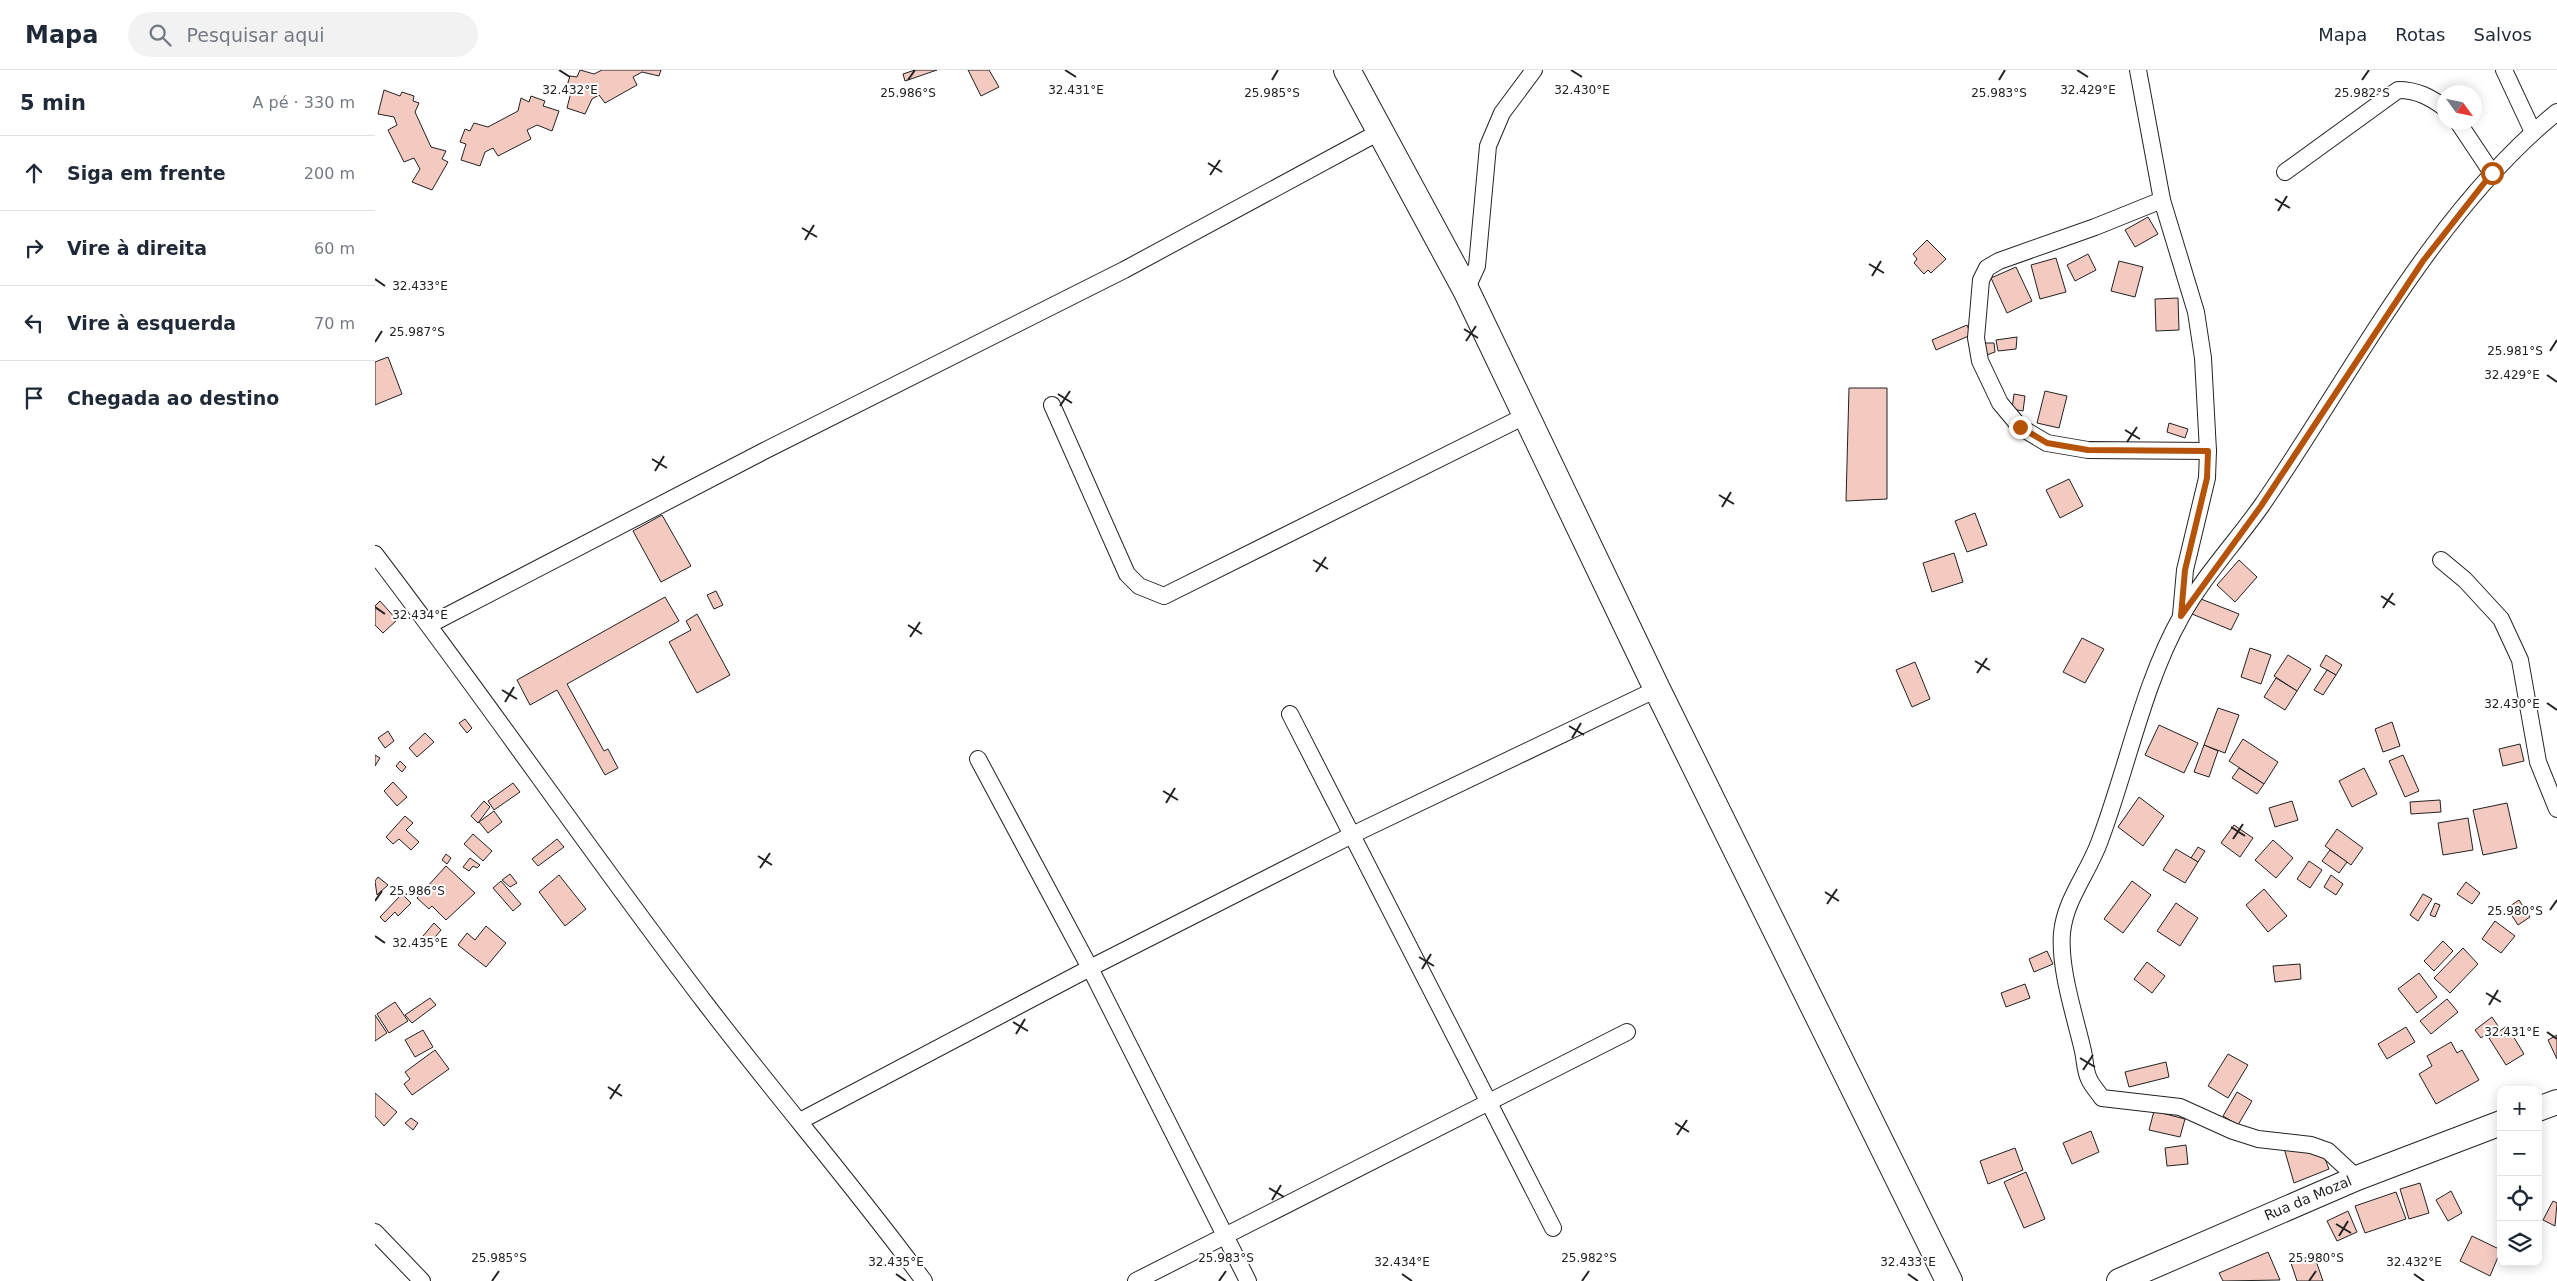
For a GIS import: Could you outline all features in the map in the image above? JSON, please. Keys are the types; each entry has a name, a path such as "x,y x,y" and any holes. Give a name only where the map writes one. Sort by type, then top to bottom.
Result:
{"main road":[{"path":"1347,70 1466,290 1657,689 1949,1281"},
{"path":"2542,1108 2557,1102"},
{"name":"Rua da Mozal","path":"2119,1281 2357,1178 2497,1125"}],"street":[{"path":"1466,290 1477,266 1488,146 1502,112 1534,70"},
{"path":"2139,70 2162,200 2196,312 2203,358 2208,451 2207,478 2185,570 2181,616"},
{"path":"2504,70 2533,132"},
{"path":"2285,172 2398,90 2412,90 2437,102"},
{"path":"2357,1178 2328,1151 2311,1145 2258,1139 2233,1131 2180,1107 2102,1098 2089,1079 2064,963 2062,935 2065,918 2072,897 2099,845 2154,677 2181,616 2261,506 2423,261 2492,173 2533,132 2557,112"},
{"path":"2462,130 2492,173"},
{"path":"429,625 773,447 1124,270 1381,131"},
{"path":"2162,200 2095,227 1999,261 1987,268 1981,280 1976,338 1980,361 1999,403 2020,427 2047,443 2088,450 2208,451"},
{"path":"1051,405 1127,574 1139,586 1164,596 1525,416"},
{"path":"375,554 429,625 595,857 708,1006 924,1281"},
{"path":"2441,560 2465,580 2501,619 2505,627 2520,660 2538,762 2557,810"},
{"path":"800,1121 1090,968 1352,835 1657,689"},
{"path":"1290,714 1553,1228"},
{"path":"978,759 1090,968 1248,1281"},
{"path":"1136,1281 1627,1032"},
{"path":"375,1232 422,1281"}],"building":[{"path":"580,70 594,74 602,70 661,70 659,76 642,72 633,77 637,85 605,103 599,95 592,99 585,114 567,108 571,92 566,89 570,76 577,77"},
{"path":"915,70 937,70 905,81 903,74"},
{"path":"968,70 989,70 999,87 981,96"},
{"path":"384,90 400,96 402,92 414,96 413,101 419,103 415,112 431,147 446,151 442,159 448,162 432,190 412,182 420,169 414,158 404,162 388,130 397,125 394,117 378,114"},
{"path":"531,96 545,101 543,106 559,111 552,131 537,125 527,130 531,139 498,156 493,148 485,152 480,166 461,160 466,144 460,142 465,129 470,131 474,123 488,127 518,111 521,98 529,102"},
{"path":"2148,217 2158,234 2135,247 2125,230"},
{"path":"1927,240 1946,259 1931,273 1928,270 1924,274 1914,263 1917,259 1913,254"},
{"path":"2088,254 2096,270 2075,281 2067,265"},
{"path":"2056,258 2066,292 2040,299 2031,265"},
{"path":"2119,261 2143,267 2135,297 2111,291"},
{"path":"2016,267 2032,301 2007,313 1991,278"},
{"path":"2178,298 2179,330 2156,331 2155,299"},
{"path":"1967,325 1971,335 1936,350 1932,340"},
{"path":"2017,337 2016,349 1998,351 1996,340"},
{"path":"1983,343 1994,343 1995,352 1984,356"},
{"path":"388,357 402,394 375,405 375,362"},
{"path":"1849,388 1887,388 1887,499 1846,501"},
{"path":"2045,391 2067,396 2059,428 2037,423"},
{"path":"2014,394 2025,396 2023,411 2012,409"},
{"path":"2169,423 2188,429 2185,438 2167,432"},
{"path":"2069,479 2083,506 2060,518 2046,490"},
{"path":"1975,513 1987,545 1967,552 1955,521"},
{"path":"662,515 691,566 661,582 633,531"},
{"path":"1954,553 1963,582 1932,592 1923,563"},
{"path":"2239,560 2257,577 2235,602 2217,585"},
{"path":"716,591 723,605 714,609 707,595"},
{"path":"665,597 679,621 567,684 604,751 608,749 618,768 605,775 557,690 530,705 517,680"},
{"path":"2201,599 2239,614 2231,630 2192,614"},
{"path":"380,601 397,620 383,633 375,625 375,606"},
{"path":"697,614 730,675 697,693 669,642 691,630 686,621"},
{"path":"2082,638 2104,649 2085,683 2063,672"},
{"path":"2250,648 2271,655 2261,684 2241,677"},
{"path":"2288,655 2311,669 2297,691 2274,676"},
{"path":"2326,655 2342,665 2336,675 2320,666"},
{"path":"1915,662 1930,699 1912,707 1896,670"},
{"path":"2327,670 2336,675 2323,695 2314,690"},
{"path":"2276,678 2297,691 2285,710 2264,697"},
{"path":"2218,708 2239,715 2225,753 2204,745"},
{"path":"465,719 472,728 467,733 459,723"},
{"path":"2392,722 2400,746 2383,752 2375,729"},
{"path":"2159,725 2198,743 2184,773 2145,755"},
{"path":"388,731 394,741 385,748 378,738"},
{"path":"425,733 434,742 417,757 409,748"},
{"path":"2243,739 2278,762 2264,784 2229,761"},
{"path":"2520,744 2524,761 2503,766 2499,749"},
{"path":"2204,745 2218,751 2209,777 2194,772"},
{"path":"375,755 380,758 375,766"},
{"path":"2403,755 2419,791 2405,797 2389,761"},
{"path":"400,761 406,767 402,772 396,766"},
{"path":"2239,768 2264,784 2257,794 2232,778"},
{"path":"2364,768 2377,794 2352,807 2339,781"},
{"path":"393,782 407,797 397,806 384,791"},
{"path":"513,783 520,792 494,810 488,801"},
{"path":"2139,797 2164,816 2143,846 2118,827"},
{"path":"2440,800 2441,812 2411,814 2410,802"},
{"path":"484,801 490,807 478,823 471,816"},
{"path":"2292,801 2298,820 2275,827 2269,808"},
{"path":"2507,803 2517,848 2483,855 2473,810"},
{"path":"494,811 502,822 488,833 479,822"},
{"path":"405,816 413,823 406,830 419,842 411,850 399,839 393,844 386,837"},
{"path":"2468,818 2473,850 2443,855 2438,823"},
{"path":"2234,825 2253,838 2240,857 2221,843"},
{"path":"2337,829 2363,848 2351,865 2325,846"},
{"path":"473,834 492,851 483,861 464,844"},
{"path":"557,839 564,847 538,866 532,859"},
{"path":"2273,840 2293,858 2276,878 2255,860"},
{"path":"2198,847 2205,851 2198,862 2191,858"},
{"path":"2176,849 2198,862 2185,883 2163,870"},
{"path":"2330,850 2347,862 2339,873 2322,861"},
{"path":"446,854 451,858 447,864 442,860"},
{"path":"470,858 480,865 477,868 473,866 469,871 463,867"},
{"path":"2309,861 2322,870 2310,888 2297,879"},
{"path":"446,866 475,893 446,920 432,906 429,909 417,898"},
{"path":"510,874 517,883 510,887 502,880"},
{"path":"559,875 586,909 565,926 539,892"},
{"path":"2331,875 2343,884 2336,895 2324,887"},
{"path":"378,877 388,885 377,895 375,881"},
{"path":"501,881 521,904 513,911 493,888"},
{"path":"2132,881 2151,895 2123,933 2104,919"},
{"path":"2466,882 2480,893 2472,904 2457,894"},
{"path":"2264,889 2287,916 2268,932 2246,905"},
{"path":"402,894 411,903 398,916 395,912 385,922 380,917"},
{"path":"2423,894 2432,899 2418,921 2410,915"},
{"path":"2519,900 2530,917 2518,925 2507,908"},
{"path":"2176,903 2198,918 2180,946 2157,931"},
{"path":"2435,903 2440,905 2435,917 2430,915"},
{"path":"2495,921 2515,936 2501,953 2482,939"},
{"path":"434,923 441,930 426,948 418,942"},
{"path":"486,926 506,943 486,967 458,945 467,933 475,940"},
{"path":"2443,941 2453,951 2434,971 2424,961"},
{"path":"2463,948 2478,964 2450,993 2434,978"},
{"path":"2047,951 2053,964 2034,972 2029,959"},
{"path":"2147,962 2165,976 2152,993 2134,979"},
{"path":"2300,964 2301,979 2275,982 2273,966"},
{"path":"2419,973 2437,997 2417,1013 2398,989"},
{"path":"2025,984 2030,998 2006,1007 2001,993"},
{"path":"430,998 436,1005 412,1023 405,1015"},
{"path":"2447,999 2458,1012 2431,1034 2420,1021"},
{"path":"395,1002 408,1021 389,1033 377,1014"},
{"path":"375,1015 387,1033 375,1041"},
{"path":"2492,1017 2498,1026 2481,1038 2475,1030"},
{"path":"2507,1026 2524,1054 2506,1065 2489,1038"},
{"path":"2406,1027 2415,1042 2387,1059 2378,1044"},
{"path":"423,1030 433,1047 415,1057 405,1040"},
{"path":"2557,1035 2557,1059 2548,1040"},
{"path":"2451,1042 2457,1053 2462,1050 2479,1080 2436,1104 2419,1074 2432,1066 2427,1056"},
{"path":"435,1050 449,1069 412,1095 404,1084 410,1079 405,1072"},
{"path":"2228,1054 2248,1065 2228,1098 2208,1086"},
{"path":"2166,1062 2169,1077 2129,1087 2125,1072"},
{"path":"2237,1092 2252,1101 2238,1125 2223,1116"},
{"path":"375,1093 397,1112 384,1126 375,1116"},
{"path":"2154,1111 2185,1119 2180,1137 2149,1130"},
{"path":"411,1118 418,1123 413,1130 405,1123"},
{"path":"2091,1131 2099,1152 2072,1164 2063,1143"},
{"path":"2186,1145 2188,1164 2167,1166 2165,1148"},
{"path":"2015,1148 2023,1170 1988,1184 1980,1161"},
{"path":"2284,1148 2313,1150 2325,1159 2329,1169 2294,1183"},
{"path":"2026,1172 2045,1219 2024,1228 2004,1182"},
{"path":"2420,1183 2429,1213 2409,1219 2400,1189"},
{"path":"2451,1191 2462,1213 2448,1221 2436,1200"},
{"path":"2396,1192 2406,1219 2365,1233 2355,1206"},
{"path":"2553,1201 2557,1203 2555,1226 2543,1220"},
{"path":"2348,1211 2357,1232 2337,1241 2327,1221"},
{"path":"2472,1236 2497,1248 2497,1259 2490,1276 2460,1261"},
{"path":"2268,1252 2280,1280 2223,1281 2219,1273"},
{"path":"2314,1255 2323,1281 2297,1281 2291,1263"}],"route":[{"path":"2020,427 2031,436 2047,443 2088,450 2208,451 2207,478 2185,570 2181,616 2261,506 2423,261 2492,173"}]}
